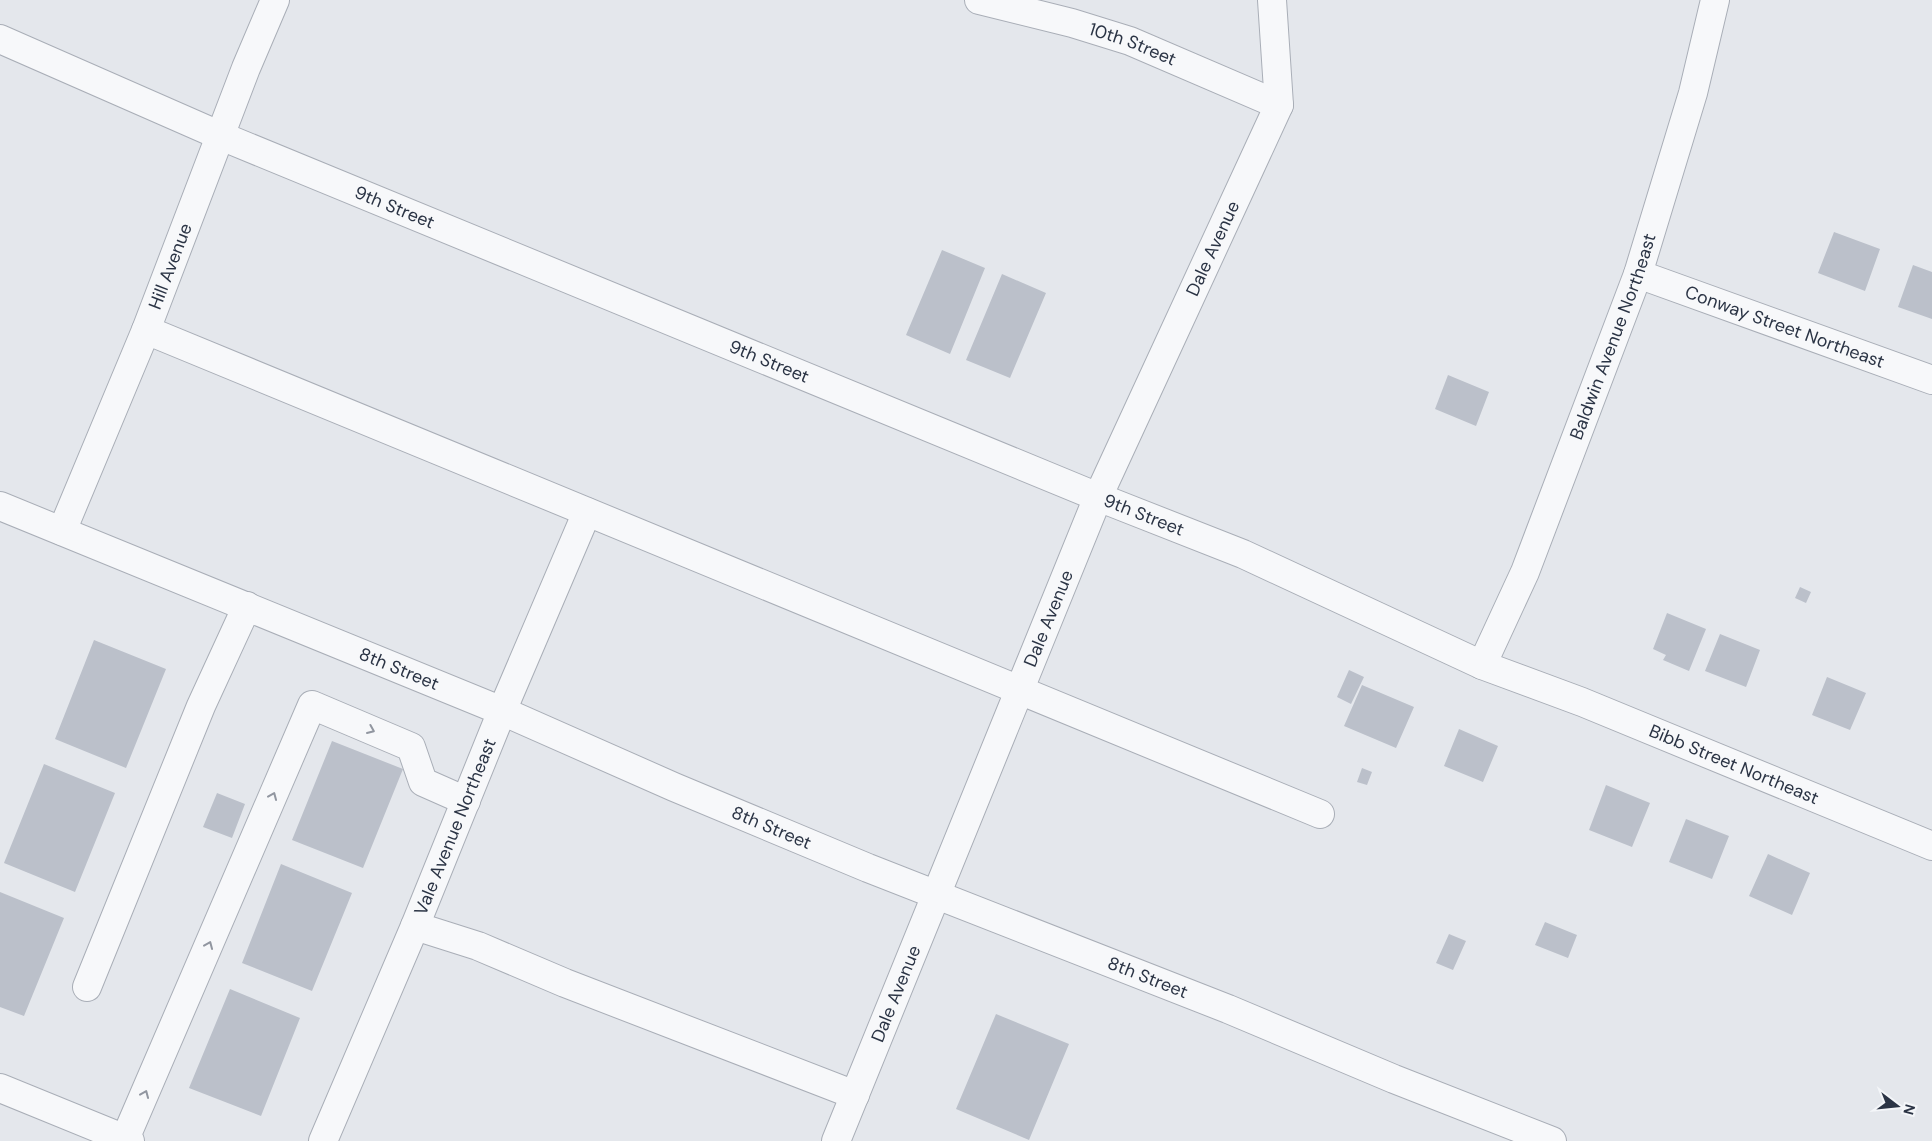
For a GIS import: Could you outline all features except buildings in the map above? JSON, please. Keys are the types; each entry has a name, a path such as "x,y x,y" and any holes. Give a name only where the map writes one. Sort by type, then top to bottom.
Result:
{"street":[{"name":"Hill Avenue","path":"62,530 146,330 246,68 275,0"},
{"name":"10th Street","path":"979,0 1072,23 1130,41 1279,105"},
{"path":"1272,0 1279,105"},
{"name":"Baldwin Avenue Northeast","path":"1482,664 1525,572 1638,274 1693,93 1715,0"},
{"name":"9th Street","path":"0,39 220,136 1098,497 1243,554 1482,664 1537,684"},
{"name":"Dale Avenue","path":"836,1141 1098,497 1279,105"},
{"name":"Conway Street Northeast","path":"1638,274 1932,380"},
{"path":"146,330 1320,814"},
{"name":"8th Street","path":"0,506 502,711 674,787 868,868 1550,1140"},
{"name":"Vale Avenue Northeast","path":"323,1141 415,926 502,711 587,512"},
{"path":"87,987 201,706 247,606"},
{"name":"Bibb Street Northeast","path":"1537,684 1932,846"},
{"path":"0,1088 128,1140 312,705 411,747 423,782 466,801"},
{"path":"415,926 478,946 565,983 855,1096"}]}
